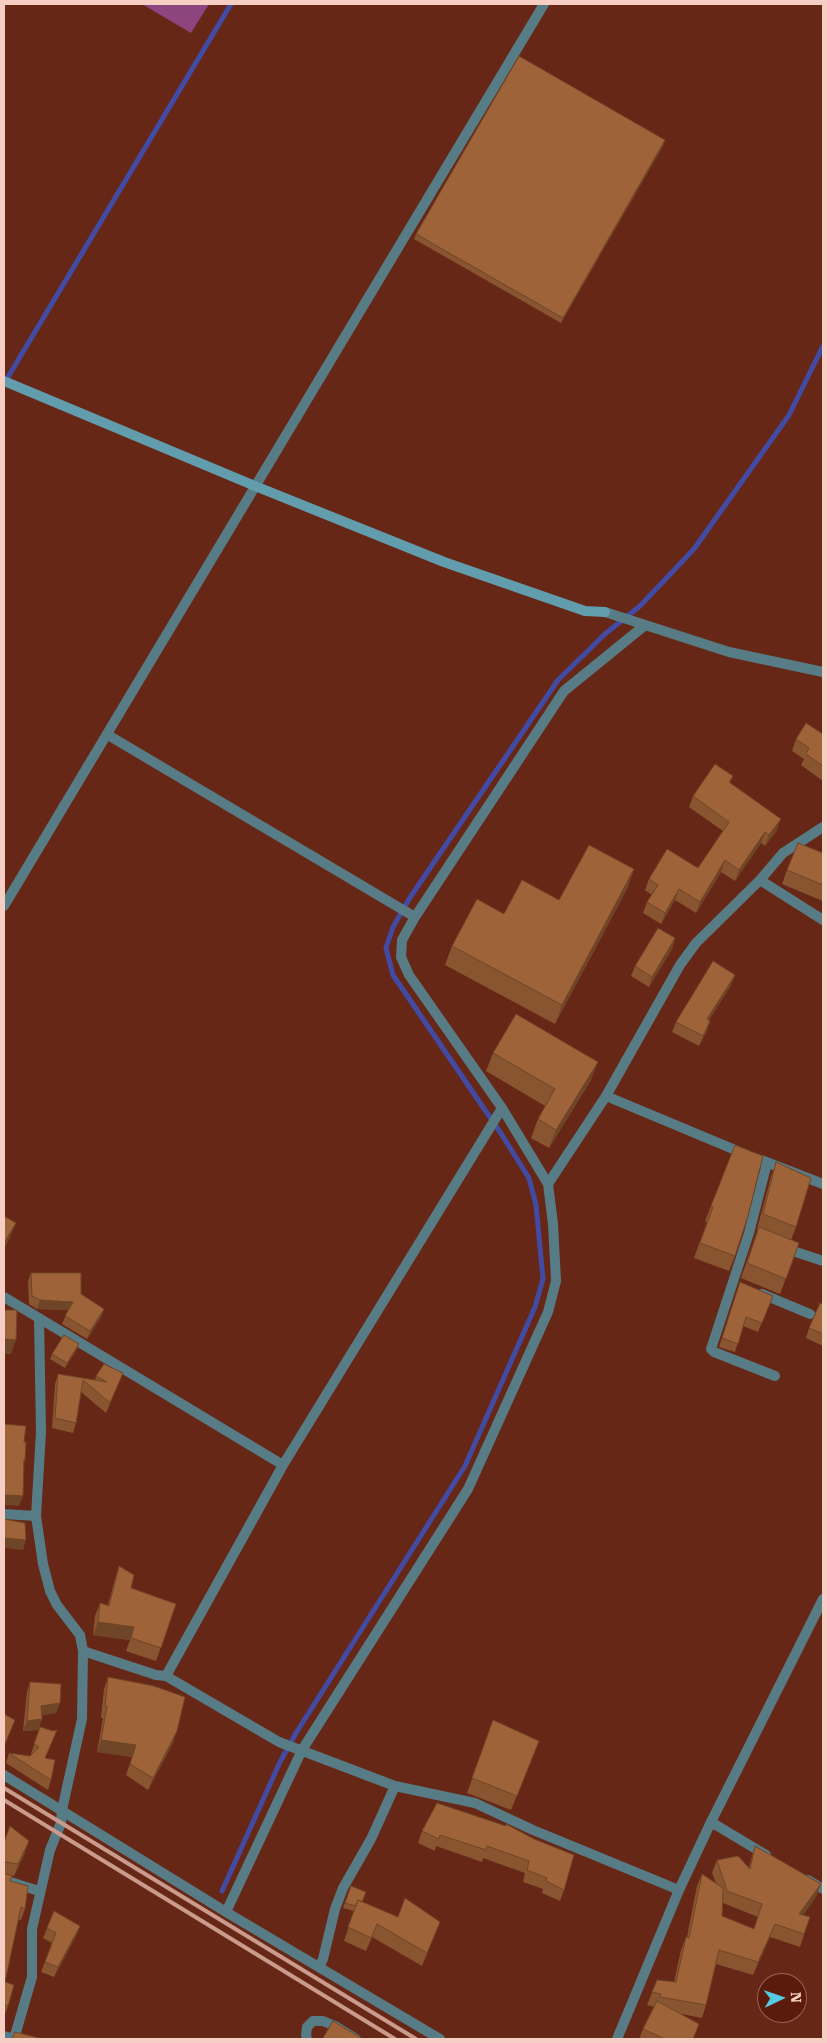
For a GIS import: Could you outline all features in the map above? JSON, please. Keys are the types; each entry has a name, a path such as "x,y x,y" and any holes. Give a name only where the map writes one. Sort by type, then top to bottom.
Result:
{"street":[{"path":"4,906 544,4"},
{"path":"4,381 255,486 444,562 585,611 610,614 730,652 823,672"},
{"path":"226,1912 299,1749 468,1489 548,1312 556,1281 553,1224 548,1184 409,975 401,957 402,940 413,916 564,691 641,625"},
{"path":"108,735 413,916"},
{"path":"548,1184 606,1096 680,965 696,943 760,880 783,853 823,827"},
{"path":"760,880 823,920"},
{"path":"606,1096 823,1184"},
{"path":"166,1676 283,1465 500,1112"},
{"path":"768,1163 742,1285 711,1349 714,1352 775,1376"},
{"path":"776,1244 823,1261"},
{"path":"742,1285 810,1314"},
{"path":"4,1297 283,1465"},
{"path":"4,2036 15,2039 32,1977 32,1929 39,1891 50,1850 61,1823 62,1810 82,1719 83,1650 80,1635 57,1605 50,1590 43,1564 36,1516 41,1432 39,1318"},
{"path":"4,1514 36,1516"},
{"path":"617,2039 679,1890 823,1599"},
{"path":"83,1650 156,1675 166,1676 279,1742 395,1786 475,1803 533,1830 679,1890"},
{"path":"4,1775 226,1912 440,2039"},
{"path":"320,1968 334,1909 343,1888 371,1839 395,1786"},
{"path":"711,1822 775,1860"},
{"path":"799,1875 823,1889"},
{"path":"4,1880 39,1891"},
{"path":"307,2039 307,2026 313,2021 323,2021 356,2039"}],"shaded area":[{"path":"142,4 209,4 191,33"}],"building":[{"path":"519,56 665,140 563,318 416,234"},
{"path":"806,723 823,734 823,766 806,754 809,748 796,739"},
{"path":"715,764 733,776 729,782 781,819 769,835 765,832 739,870 725,860 700,902 679,889 665,913 647,902 658,885 649,879 667,849 698,868 729,822 693,796"},
{"path":"798,843 823,853 823,885 787,870"},
{"path":"589,845 634,869 562,1005 452,946 477,899 504,914 522,880 559,900"},
{"path":"658,928 675,938 652,977 635,966"},
{"path":"713,961 735,975 707,1019 710,1021 703,1036 676,1022"},
{"path":"516,1014 598,1062 556,1130 538,1119 555,1089 493,1053"},
{"path":"735,1145 763,1156 748,1216 735,1256 700,1243 713,1207 711,1206"},
{"path":"776,1162 811,1178 796,1227 763,1214"},
{"path":"4,1216 16,1223 4,1243"},
{"path":"759,1227 799,1243 786,1279 747,1263"},
{"path":"31,1273 81,1273 81,1294 104,1309 90,1331 65,1316 73,1302 40,1300 32,1296"},
{"path":"740,1282 773,1296 762,1323 746,1317 738,1344 722,1338"},
{"path":"820,1303 823,1304 823,1334 809,1328"},
{"path":"4,1310 17,1310 16,1340 4,1339"},
{"path":"64,1335 79,1344 67,1363 52,1354"},
{"path":"104,1364 123,1373 110,1403 83,1380 76,1423 55,1418 58,1374 107,1382 96,1376"},
{"path":"4,1424 26,1426 23,1496 4,1495"},
{"path":"4,1519 25,1523 26,1540 4,1538"},
{"path":"119,1566 134,1575 131,1588 176,1604 161,1648 131,1638 134,1627 98,1622 100,1603 109,1606"},
{"path":"108,1677 154,1686 185,1697 177,1731 153,1778 130,1764 136,1745 101,1740 107,1706 105,1706"},
{"path":"30,1682 61,1684 60,1703 41,1706 42,1719 27,1721"},
{"path":"4,1714 15,1720 5,1744 4,1744"},
{"path":"493,1720 539,1741 517,1796 472,1778"},
{"path":"40,1727 53,1731 57,1730 45,1758 55,1760 51,1780 9,1753 30,1756 39,1747 34,1744"},
{"path":"437,1803 506,1826 506,1824 534,1839 574,1855 564,1890 546,1881 547,1878 527,1870 529,1861 487,1846 486,1850 440,1835 439,1839 422,1831"},
{"path":"10,1826 29,1841 18,1864 6,1862 4,1864 4,1842"},
{"path":"755,1846 821,1884 799,1914 810,1917 804,1934 775,1924 758,1962 719,1950 706,2005 660,1997 661,1994 652,1992 657,1980 676,1982 686,1937 689,1938 702,1874 723,1888 722,1916 754,1929 762,1904 727,1891 717,1860 738,1856 750,1869"},
{"path":"4,1872 12,1876 10,1881 28,1886 25,1909 21,1907 5,1982 14,1985 8,2006 4,2004"},
{"path":"351,1886 366,1892 362,1902 358,1900 356,1906 345,1903"},
{"path":"405,1898 440,1922 427,1953 377,1924 371,1938 348,1927 358,1900 398,1917"},
{"path":"54,1911 80,1926 58,1967 45,1962 56,1933 47,1928"},
{"path":"657,2001 699,2024 693,2039 665,2039 643,2029"},
{"path":"333,2021 363,2039 324,2039"},
{"path":"15,2032 43,2039 12,2039"}],"waterway":[{"path":"5,382 231,4"},
{"path":"222,1891 280,1762 296,1733 465,1466 535,1307 543,1279 536,1205 529,1178 502,1135 393,975 386,948 393,927 411,896 558,680 605,634 640,606 694,549 789,415 823,346"}],"railway":[{"path":"4,1788 416,2039"},
{"path":"4,1800 395,2039"}]}
